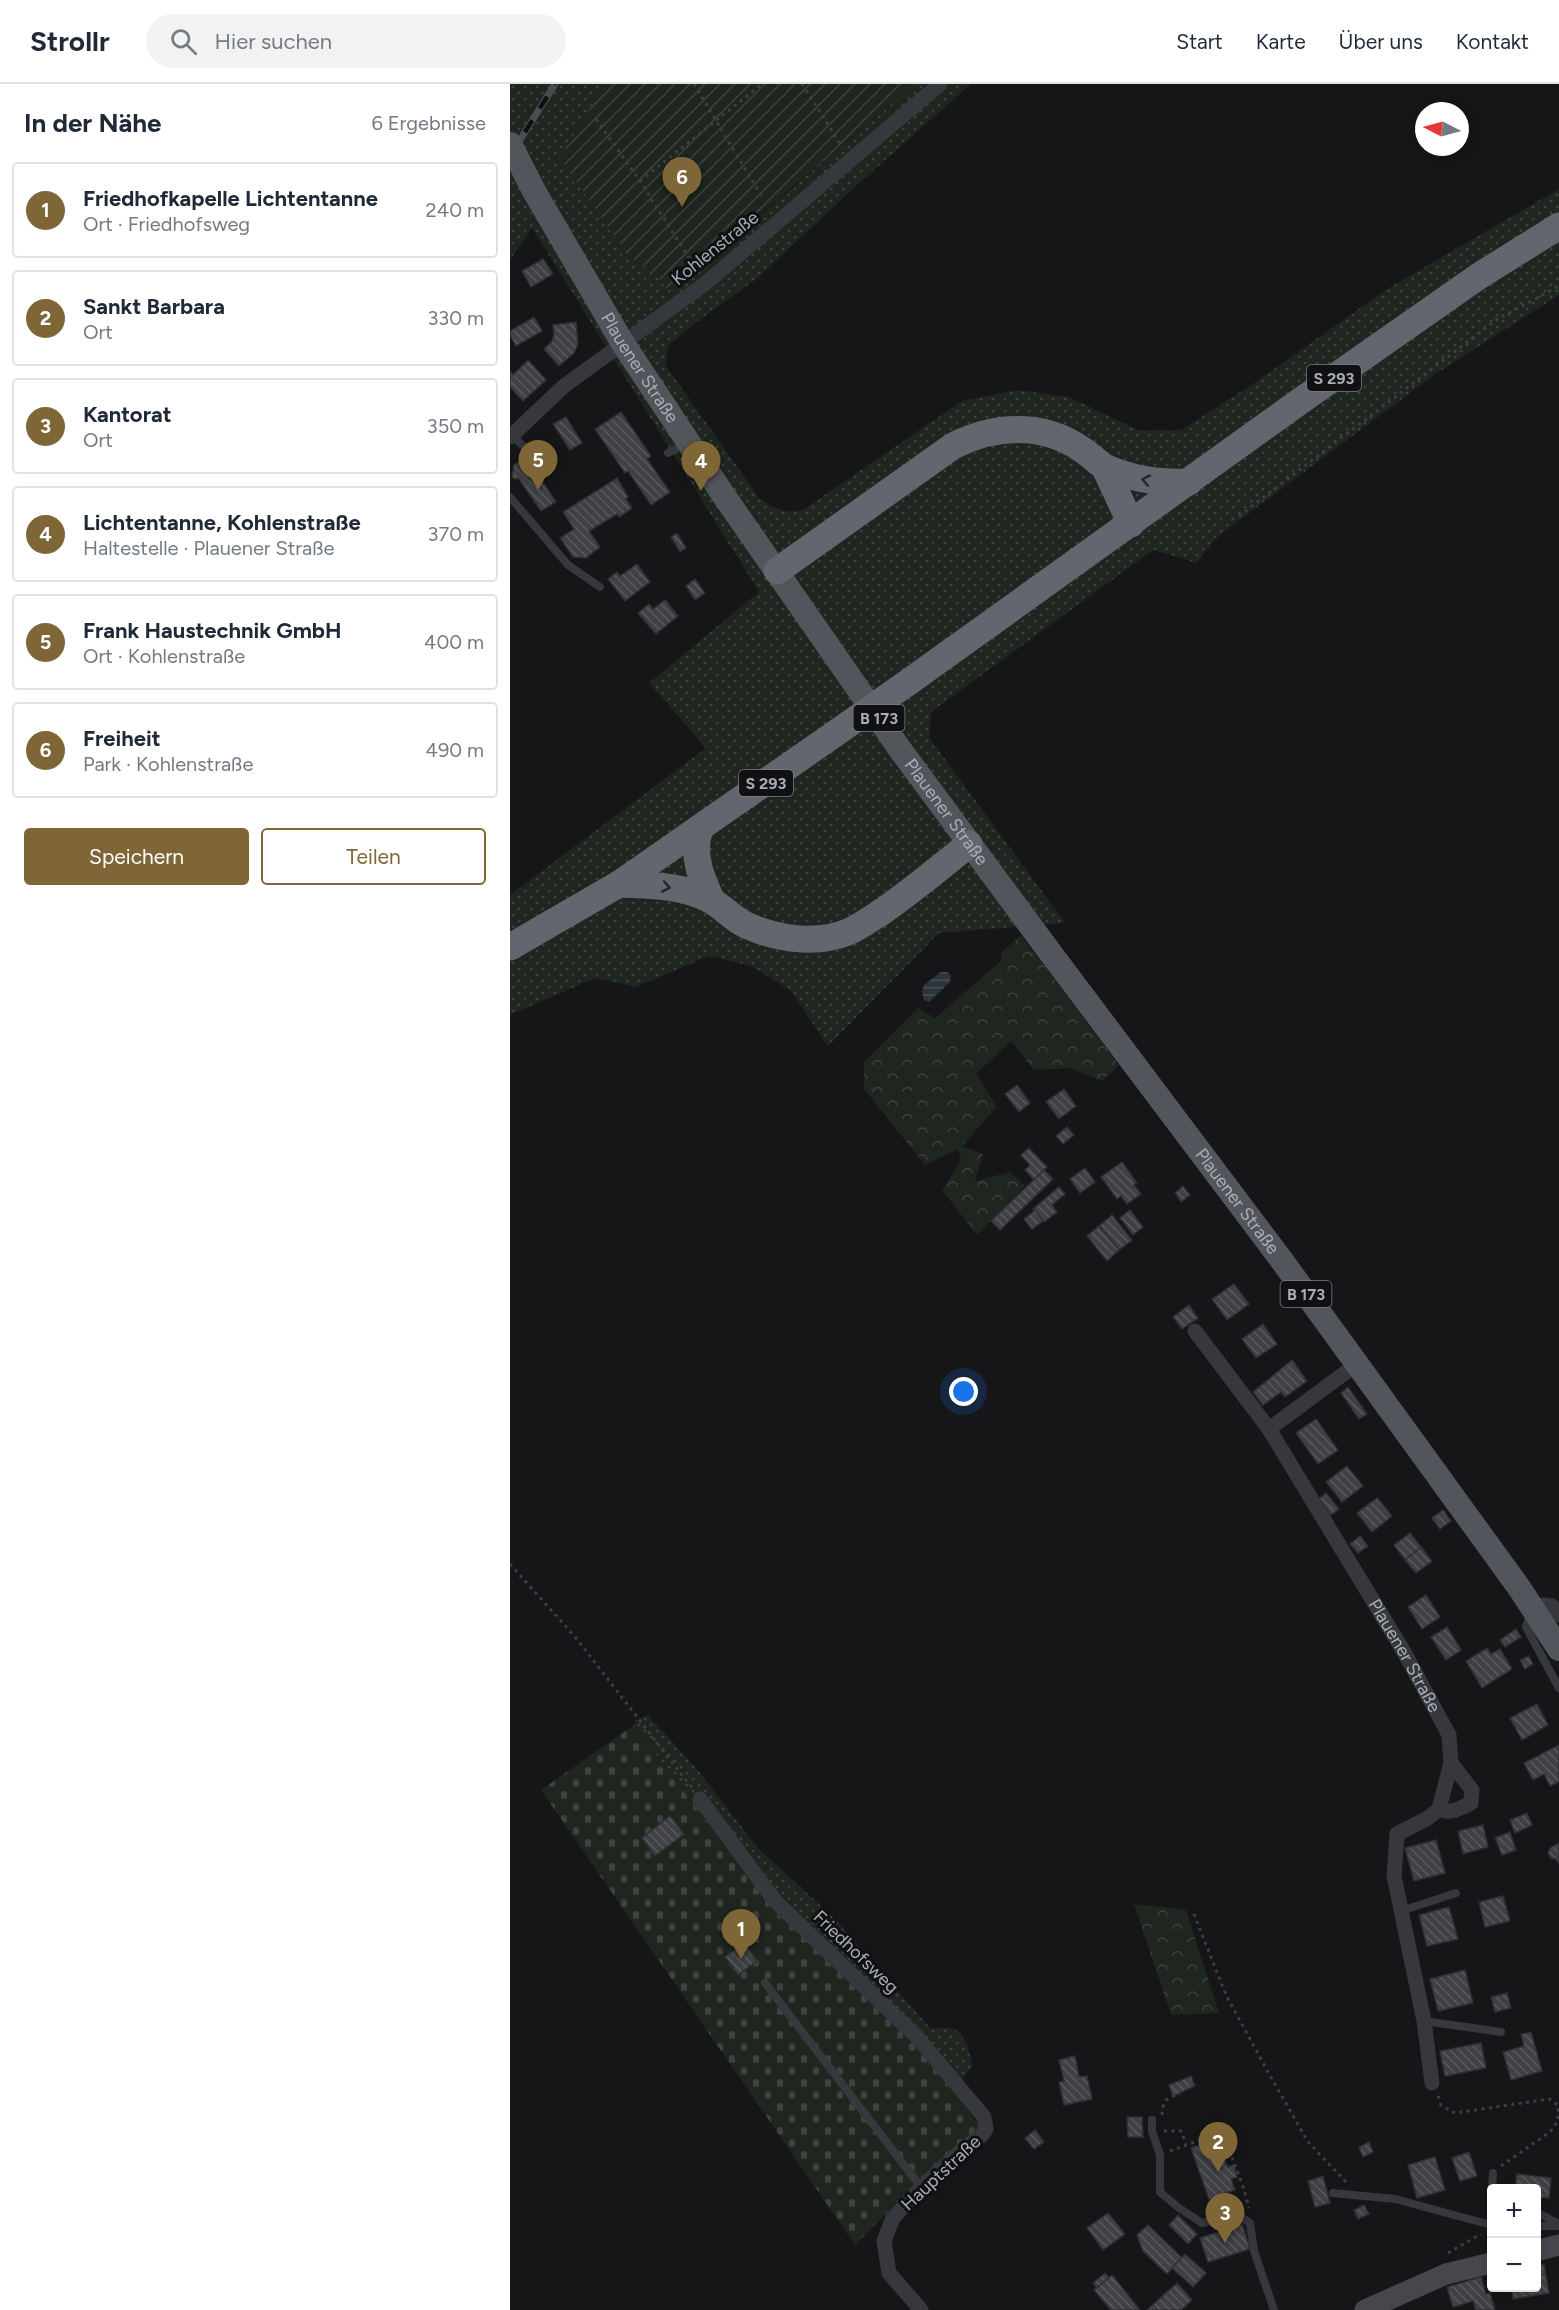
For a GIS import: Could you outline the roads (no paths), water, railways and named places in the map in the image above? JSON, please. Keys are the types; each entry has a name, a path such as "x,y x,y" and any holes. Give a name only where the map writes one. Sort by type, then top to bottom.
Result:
{"highway":[{"name":"S 293","path":"510,947 619,884 699,831 1479,276 1559,226"},
{"path":"777,571 931,460 971,437 1014,429 1038,431 1062,438 1082,449 1105,468 1144,480 1189,482"},
{"path":"1105,468 1131,524"},
{"path":"699,831 695,844 698,870 712,901"},
{"path":"619,884 669,887 712,901 729,914 759,931 796,939 826,938 848,932 867,921 969,844"}],"main road":[{"name":"Plauener Straße","path":"510,144 534,191 622,342 678,448 777,571 899,748 1283,1262 1532,1608 1559,1649"}],"street":[{"name":"Kohlenstraße","path":"511,436 564,386 706,283 940,84"},
{"name":"Plauener Straße","path":"1195,1331 1269,1429 1404,1652 1449,1735 1451,1763 1439,1809"},
{"path":"1269,1429 1357,1364"},
{"path":"1532,1608 1543,1605 1552,1606 1559,1615"},
{"path":"1432,2083 1424,2021 1394,1876 1397,1834 1428,1818 1439,1809 1445,1812 1456,1810 1471,1803 1472,1790 1451,1763"},
{"name":"Friedhofsweg","path":"700,1799 775,1901 917,2037 984,2117 986,2129"},
{"name":"Hauptstraße","path":"921,2310 890,2273 884,2241 893,2218 920,2189 986,2129"},
{"path":"1541,2250 1559,2245"},
{"path":"1365,2310 1446,2274 1487,2263"}],"lane":[{"path":"511,436 527,450 542,449"},
{"path":"510,497 568,566 600,587"},
{"path":"1532,1608 1526,1627 1559,1688"},
{"path":"1401,1911 1456,1893"},
{"path":"765,1983 917,2182 920,2189"},
{"path":"1424,2021 1501,2032"},
{"path":"1152,2120 1152,2131 1160,2155 1160,2192 1202,2223 1240,2216 1250,2223 1254,2251 1274,2310"},
{"path":"1492,2184 1493,2173"},
{"path":"1333,2193 1395,2199 1487,2224"},
{"path":"1541,2215 1559,2225"},
{"path":"1541,2226 1559,2225"}],"railway":[{"path":"510,156 555,84"}],"place":[{"name":"Freiheit","path":"682,207"},
{"name":"Frank Haustechnik GmbH","path":"538,490"},
{"name":"Lichtentanne, Kohlenstraße","path":"701,491"},
{"name":"Friedhofkapelle Lichtentanne","path":"741,1959"},
{"name":"Sankt Barbara","path":"1218,2172"},
{"name":"Kantorat","path":"1225,2243"}]}
